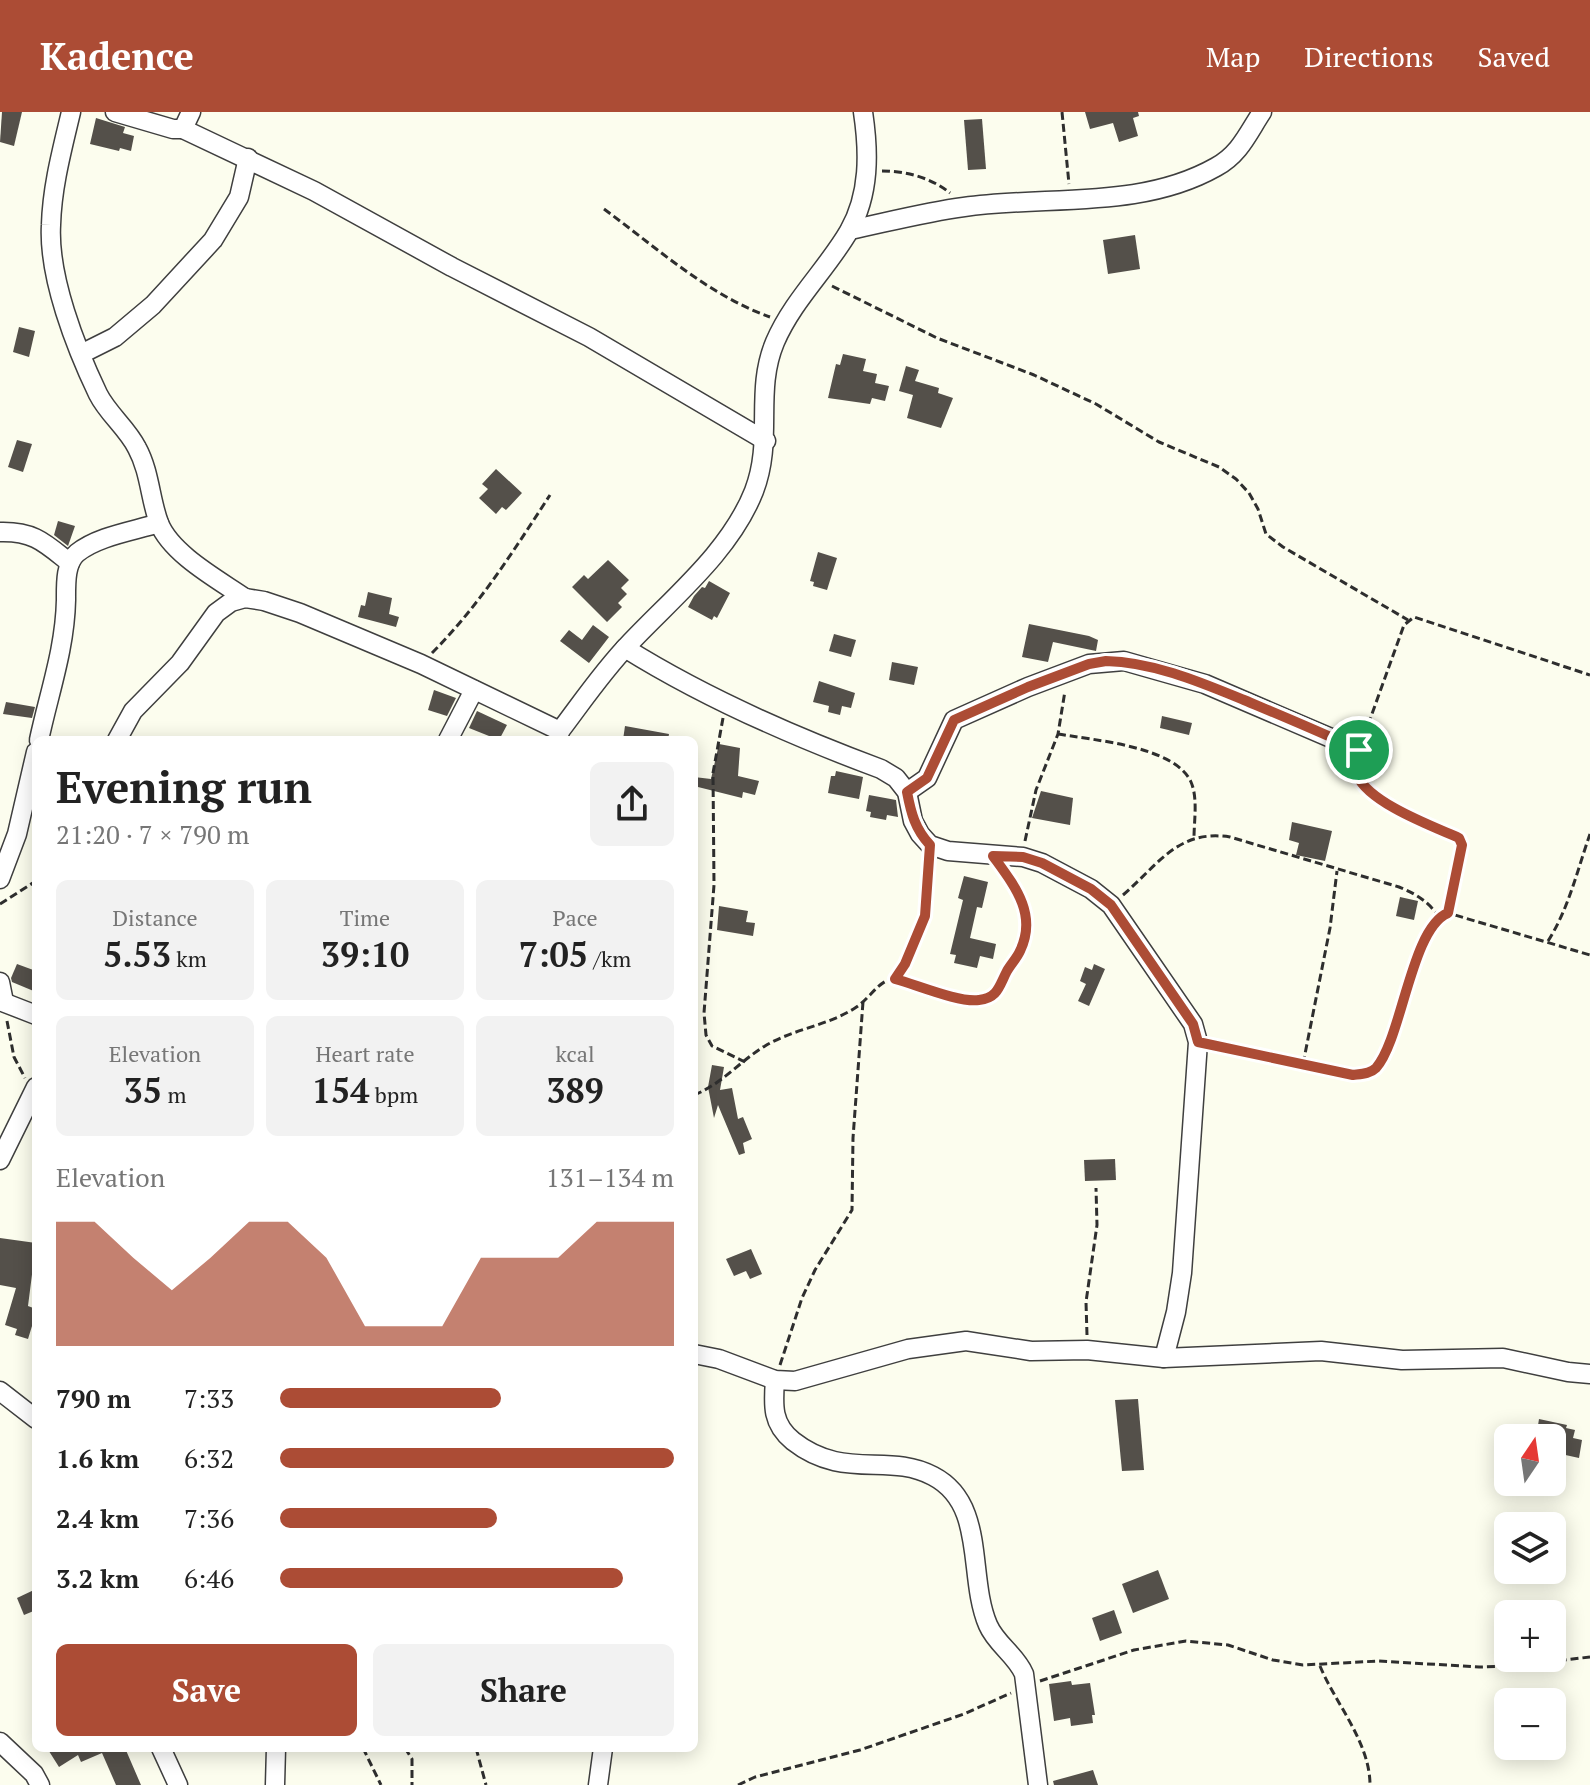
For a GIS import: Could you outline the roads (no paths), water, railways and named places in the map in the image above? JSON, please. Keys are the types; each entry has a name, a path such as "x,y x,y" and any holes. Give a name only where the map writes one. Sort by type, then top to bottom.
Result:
{"street":[{"path":"71,112 54,184 50,228 60,289 81,354 99,397 135,443 145,463 159,523 170,543 245,598"},
{"path":"115,112 173,129 187,120 248,158 589,337 766,441"},
{"path":"119,736 133,711 180,663 216,613 231,602 245,598 300,613 421,664 559,736 625,648 714,554 746,511 764,461 765,372 775,343 814,279 850,230 860,202 868,154 863,112"},
{"path":"850,230 965,207 1126,195 1156,188 1215,168 1244,144 1262,112"},
{"path":"81,354 115,337 153,305 213,240 239,197 248,158"},
{"path":"40,736 60,658 70,563 76,554 89,546 159,523"},
{"path":"0,532 28,533 70,563"},
{"path":"625,648 685,685 726,705 896,778 907,792 913,821 930,845 948,851 1023,857 1068,876 1111,905 1193,1024 1198,1042 1182,1273 1164,1358"},
{"path":"907,792 927,778 954,720 1067,672 1106,661 1124,661 1205,684 1359,750"},
{"path":"450,736 474,690"},
{"path":"0,879 32,784"},
{"path":"0,982 2,1001 32,1013"},
{"path":"0,1160 32,1093"},
{"path":"698,1355 749,1369 775,1380 795,1381 908,1349 966,1341 1044,1352 1087,1350 1164,1358 1321,1351 1402,1360 1503,1358 1590,1374"},
{"path":"775,1380 774,1413 777,1422 801,1447 840,1464 915,1469 932,1475 958,1496 966,1508 978,1586 989,1628 1020,1665 1026,1685 1038,1785"},
{"path":"0,1391 32,1416"},
{"path":"0,1742 34,1774 40,1785"},
{"path":"163,1752 178,1785"},
{"path":"275,1785 276,1752"},
{"path":"598,1785 602,1752"}]}
